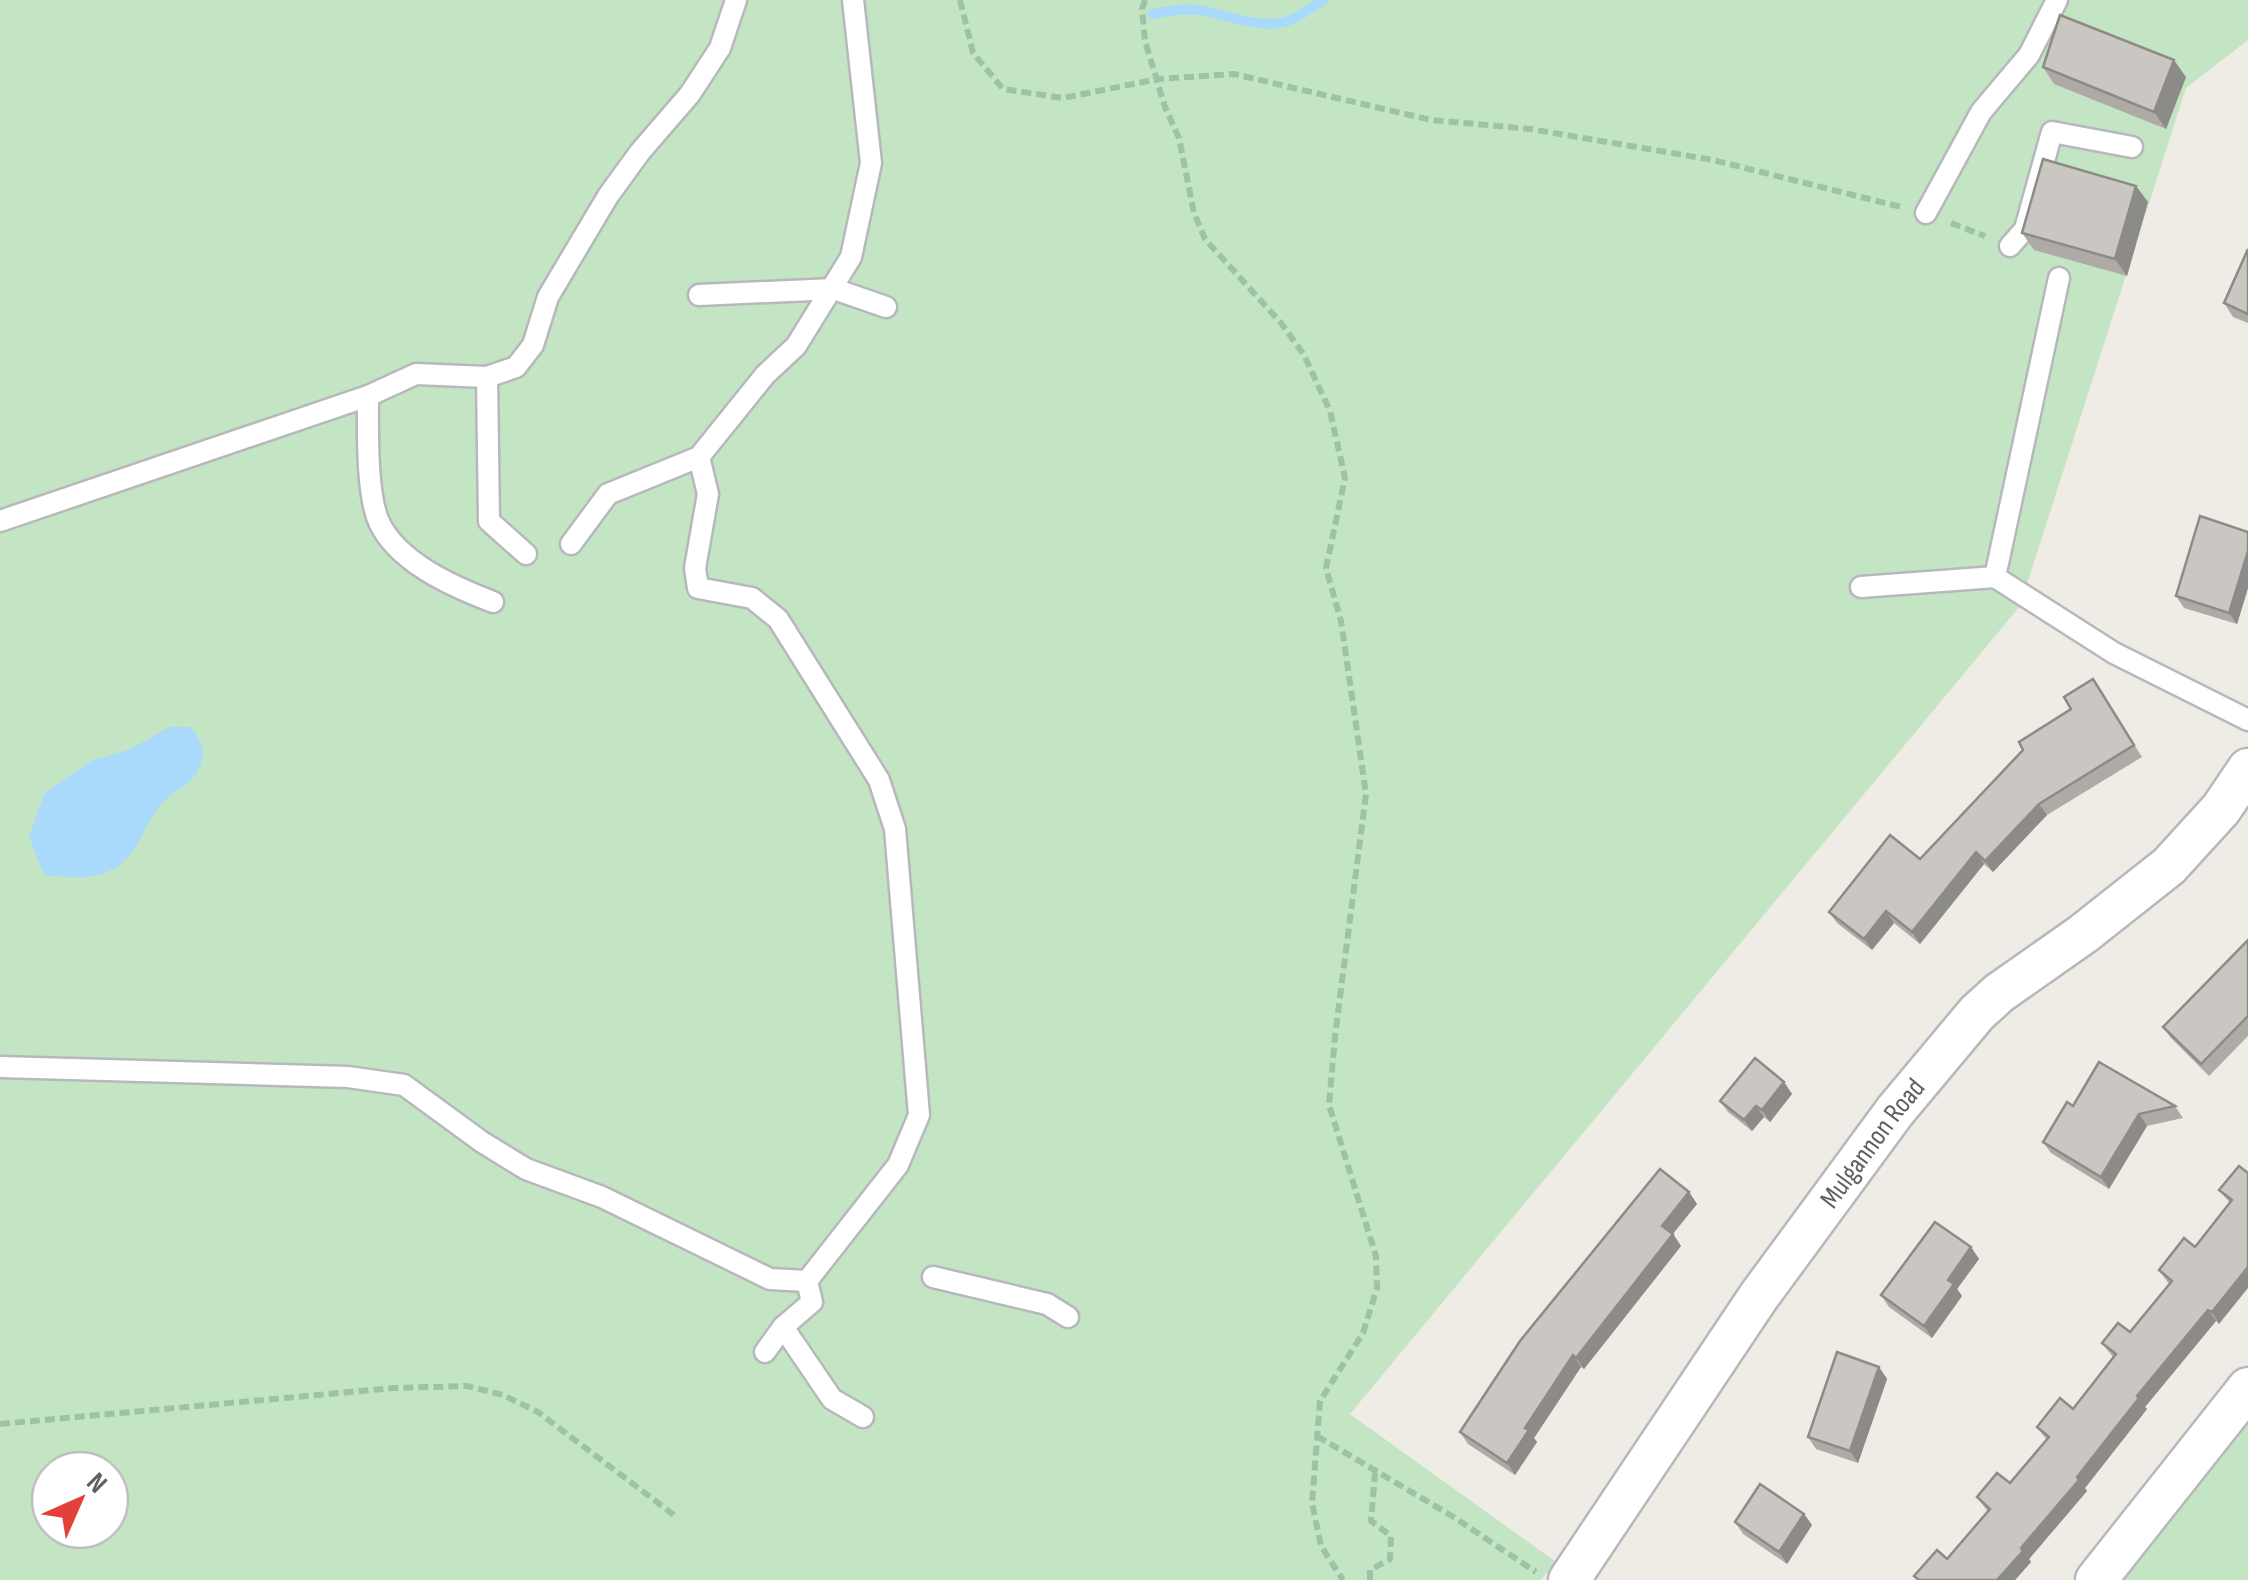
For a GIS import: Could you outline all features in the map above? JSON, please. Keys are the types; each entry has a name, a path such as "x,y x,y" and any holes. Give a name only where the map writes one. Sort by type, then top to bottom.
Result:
{"street":[{"name":"Mulgannon Road","path":"1568,1580 1759,1296 1895,1112 1976,1013 2169,866 2221,809 2248,769"},
{"path":"2096,1580 2248,1388"}],"lane":[{"path":"0,521 368,396 416,374 487,377 516,367 532,346 548,296 608,196 690,94 720,48 736,0"},
{"path":"571,544 608,494 699,457 765,375 796,346 834,289 851,256 871,163 853,0"},
{"path":"1926,213 1981,112 2030,55 2057,0"},
{"path":"2010,246 2025,229 2052,132 2132,147"},
{"path":"1996,577 2060,278"},
{"path":"699,295 834,289 886,307"},
{"path":"487,377 489,521 526,554"},
{"path":"368,396 369,469 379,522 405,555 444,582 493,602"},
{"path":"699,457 708,494 695,568 698,588 752,598 778,618 879,780 895,829 919,1115 898,1165 806,1282"},
{"path":"1861,587 1996,577 2114,654 2248,720"},
{"path":"0,1068 348,1077 404,1086 526,1168 602,1197 770,1279 806,1282"},
{"path":"934,1277 1047,1304 1068,1317"},
{"path":"765,1352 783,1327 812,1302 806,1282"},
{"path":"783,1327 832,1398 862,1417"}],"path":[{"path":"960,0 973,53 1003,89 1063,98 1158,79 1234,74 1430,120 1530,129 1714,160 1926,213 2010,246"},
{"path":"1145,0 1145,41 1165,107 1180,138 1194,213 1205,239 1281,323 1304,355 1330,411 1346,478 1326,568 1341,621 1366,794 1334,1036 1329,1106 1376,1256 1376,1288 1363,1333 1320,1401 1312,1503 1322,1546 1344,1580"},
{"path":"0,1424 394,1388 467,1386 503,1395 538,1412 674,1515"},
{"path":"1316,1436 1452,1516 1548,1580"},
{"path":"1370,1580 1370,1570 1390,1559 1391,1536 1371,1521 1375,1473"}],"green space":[{"path":"0,0 2248,0 2248,40 2186,88 2020,606 1350,1414 1556,1562 1541,1580 0,1580"},
{"path":"2248,1412 2248,1580 2118,1580"}],"water":[{"path":"170,727 191,727 201,744 201,763 194,777 159,807 129,856 113,869 97,875 44,875 29,837 45,792 91,761 128,750"}],"building":[{"path":"2060,15 2174,60 2154,112 2043,67"},
{"path":"2043,159 2136,186 2115,259 2022,233"},
{"path":"2248,249 2248,314 2224,303"},
{"path":"2200,516 2248,532 2248,551 2229,613 2176,596"},
{"path":"2093,679 2134,745 2039,804 1985,861 1976,852 1912,932 1886,911 1864,939 1829,912 1890,835 1920,859 2023,750 2019,742 2071,709 2064,697"},
{"path":"2248,940 2248,1016 2201,1064 2163,1027"},
{"path":"1755,1058 1784,1082 1762,1110 1756,1106 1744,1120 1720,1101"},
{"path":"2099,1062 2175,1106 2139,1114 2101,1177 2043,1142 2067,1102 2073,1106"},
{"path":"2239,1166 2248,1173 2248,1267 2137,1396 2077,1477 2079,1480 1997,1580 1919,1580 1914,1576 1937,1550 1947,1559 1990,1509 1977,1497 1997,1473 2010,1483 2049,1437 2037,1427 2060,1398 2073,1409 2116,1354 2102,1343 2118,1323 2130,1332 2172,1281 2159,1270 2184,1238 2195,1247 2232,1200 2219,1190"},
{"path":"1660,1169 1689,1192 1662,1226 1673,1234 1576,1358 1573,1355 1507,1463 1460,1432 1520,1341"},
{"path":"1935,1222 1971,1247 1948,1280 1954,1284 1924,1326 1881,1295"},
{"path":"1837,1352 1879,1367 1850,1451 1808,1437"},
{"path":"1760,1484 1804,1514 1779,1552 1735,1522"}],"waterway":[{"path":"1153,14 1203,11 1273,24 1293,19 1323,0"}]}
